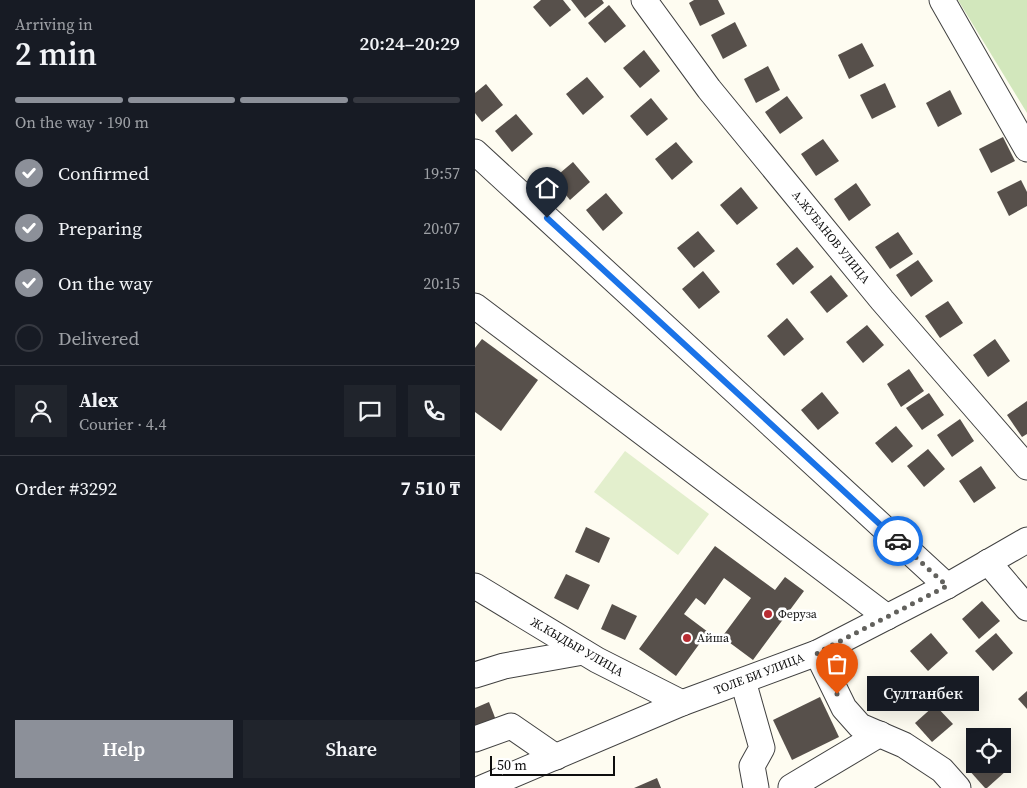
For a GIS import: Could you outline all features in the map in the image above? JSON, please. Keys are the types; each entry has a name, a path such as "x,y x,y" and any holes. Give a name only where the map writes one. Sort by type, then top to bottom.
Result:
{"street":[{"name":"А.ЖУБАНОВ УЛИЦА","path":"644,0 709,89 752,142 882,300 1027,467"},
{"path":"943,0 1027,149"},
{"path":"475,152 947,586"},
{"path":"475,306 887,617"},
{"name":"ТОЛЕ БИ УЛИЦА","path":"482,788 682,704 817,653 947,586 1027,540"},
{"path":"988,562 1027,608"},
{"name":"Ж.КЫДЫР УЛИЦА","path":"475,586 597,660 682,704"},
{"path":"475,675 504,666 583,652"},
{"path":"817,653 844,708 860,726 904,745 942,770 958,788"},
{"path":"743,681 762,748 755,777 792,788 880,734"},
{"path":"475,738 511,726 556,757"}],"green space":[{"path":"958,0 1027,0 1027,113"},
{"path":"625,451 709,514 678,555 594,492"}],"building":[{"path":"541,0 563,0 571,10 550,27 533,7"},
{"path":"571,0 602,0 604,3 585,18"},
{"path":"694,0 718,0 725,14 700,26 689,3"},
{"path":"609,5 626,26 605,43 588,23"},
{"path":"735,22 747,46 723,59 711,35"},
{"path":"862,43 874,66 849,79 838,55"},
{"path":"644,50 660,71 640,88 623,68"},
{"path":"768,66 780,90 756,103 744,79"},
{"path":"587,77 604,97 583,115 566,94"},
{"path":"885,83 896,107 872,119 860,95"},
{"path":"486,84 503,105 482,122 475,113 475,93"},
{"path":"950,90 962,114 938,127 926,103"},
{"path":"787,96 803,118 780,134 765,112"},
{"path":"651,98 668,119 647,136 630,116"},
{"path":"516,114 533,134 512,152 495,131"},
{"path":"1003,137 1015,161 991,173 979,149"},
{"path":"823,139 839,161 816,176 801,154"},
{"path":"676,142 693,162 672,180 655,159"},
{"path":"573,162 590,182 570,200 553,179"},
{"path":"1021,180 1027,192 1027,206 1009,216 997,192"},
{"path":"856,183 871,205 849,221 834,199"},
{"path":"741,187 758,208 737,225 720,205"},
{"path":"606,193 623,213 603,231 586,210"},
{"path":"698,231 715,251 694,268 677,248"},
{"path":"898,232 913,254 890,269 875,247"},
{"path":"797,247 814,267 793,285 776,264"},
{"path":"918,260 933,281 911,297 896,275"},
{"path":"703,271 720,292 699,309 682,289"},
{"path":"831,275 848,296 827,313 810,292"},
{"path":"948,301 963,323 940,338 925,316"},
{"path":"787,318 804,339 784,356 767,336"},
{"path":"867,325 884,345 863,363 846,342"},
{"path":"482,339 538,380 501,431 475,412 475,348"},
{"path":"995,339 1010,361 988,377 973,355"},
{"path":"909,369 924,391 901,407 887,384"},
{"path":"822,392 839,413 818,430 801,410"},
{"path":"929,393 944,415 922,430 906,408"},
{"path":"1027,401 1027,434 1022,437 1007,415"},
{"path":"960,419 974,441 952,457 937,435"},
{"path":"896,426 913,446 892,463 875,443"},
{"path":"928,449 945,469 924,487 907,466"},
{"path":"981,466 996,488 974,503 959,481"},
{"path":"586,527 610,538 599,563 575,552"},
{"path":"715,546 775,590 785,577 804,591 753,660 722,637 751,598 724,578 705,605 696,598 684,614 708,632 676,676 639,649"},
{"path":"566,574 590,585 578,610 554,598"},
{"path":"982,601 1000,621 979,639 962,619"},
{"path":"612,604 637,616 625,640 601,629"},
{"path":"931,633 948,653 928,671 910,651"},
{"path":"996,633 1013,653 993,671 975,651"},
{"path":"1027,691 1027,709 1018,699"},
{"path":"820,697 839,737 792,760 773,720"},
{"path":"489,702 499,728 475,737 475,708"},
{"path":"935,705 953,724 932,742 915,723"},
{"path":"972,773 1004,773 987,788"},
{"path":"657,778 661,788 634,788"}],"way so far":[{"path":"837,694 817,653 947,586 898,541"}],"place":[{"name":"Феруза","path":"768,614"},
{"name":"Айша","path":"687,638"},
{"name":"Султанбек","path":"837,694"}],"route":[{"path":"547,218 898,541"}]}
